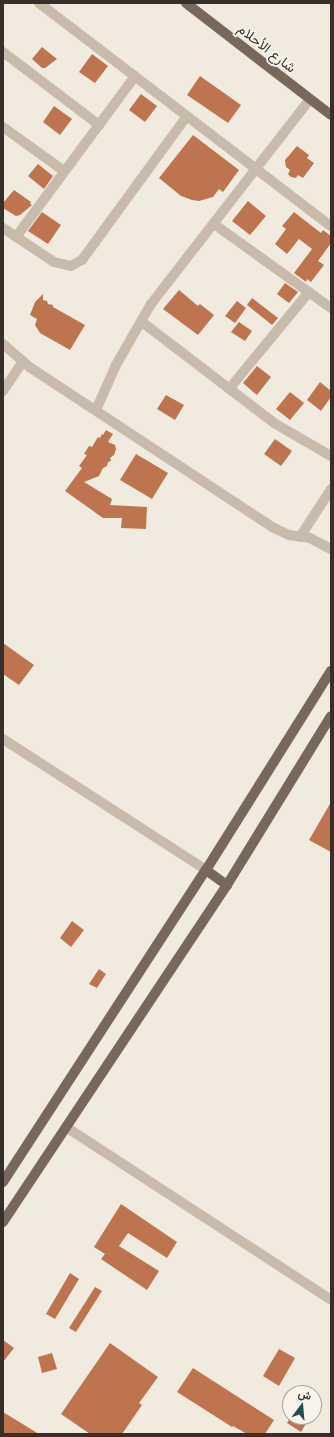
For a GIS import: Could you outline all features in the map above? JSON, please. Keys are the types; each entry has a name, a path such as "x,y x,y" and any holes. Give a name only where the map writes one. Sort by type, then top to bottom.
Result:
{"main road":[{"name":"شارع الأحلام","path":"186,3 331,115"},
{"path":"3,1182 206,870 331,671"},
{"path":"3,1222 227,885 331,716"},
{"path":"206,870 227,885"}],"street":[{"path":"39,3 331,226"},
{"path":"3,52 99,125"},
{"path":"16,237 135,76"},
{"path":"96,410 116,365 151,304 310,99"},
{"path":"3,228 54,262 71,266 82,260 187,116"},
{"path":"3,127 64,172"},
{"path":"214,224 331,308"},
{"path":"230,389 309,292"},
{"path":"142,322 274,423 331,456"},
{"path":"3,344 23,361 274,528 288,535 316,541 331,549"},
{"path":"3,391 23,361"},
{"path":"300,537 331,489"},
{"path":"3,739 206,870"},
{"path":"66,1127 331,1300"}],"building":[{"path":"42,47 57,59 45,68 42,68 32,59"},
{"path":"92,54 108,66 95,83 79,72"},
{"path":"200,76 241,105 228,123 187,95"},
{"path":"141,94 157,106 145,122 129,110"},
{"path":"54,106 72,119 60,135 43,122"},
{"path":"193,135 239,170 223,192 219,189 213,197 199,201 181,196 159,178"},
{"path":"297,146 309,155 307,158 314,163 303,178 298,175 296,178 291,177 288,174 290,170 286,167 285,160"},
{"path":"38,164 53,176 44,189 28,176"},
{"path":"14,190 31,202 30,204 32,205 20,215 16,216 3,208 3,203"},
{"path":"248,201 266,216 250,235 232,221"},
{"path":"42,212 61,225 48,244 28,231"},
{"path":"294,212 321,233 323,230 331,236 331,243 318,261 324,265 311,282 307,279 306,282 294,273 312,249 299,239 287,254 275,244 286,229 282,226"},
{"path":"285,283 298,292 289,303 277,294"},
{"path":"179,290 198,306 200,304 214,315 198,335 163,309"},
{"path":"43,294 43,300 47,301 48,304 53,305 53,307 85,325 70,350 40,333 35,325 37,319 30,315 35,302"},
{"path":"252,298 278,318 272,325 247,305"},
{"path":"237,301 246,308 235,323 225,316"},
{"path":"239,322 252,331 245,341 231,332"},
{"path":"257,366 271,377 257,395 243,383"},
{"path":"320,382 331,391 331,397 321,411 307,400"},
{"path":"290,392 304,403 290,420 276,409"},
{"path":"166,395 184,405 175,420 157,409"},
{"path":"106,430 113,434 108,442 115,445 116,449 114,455 110,458 111,461 108,462 107,466 103,468 99,476 84,482 112,499 110,505 147,507 146,529 121,528 122,518 103,518 65,491 82,468 79,466 87,455 84,454 89,446 92,447 98,437 100,438"},
{"path":"275,439 292,451 281,466 264,454"},
{"path":"136,454 168,473 152,499 120,480"},
{"path":"3,643 34,665 19,685 3,674"},
{"path":"331,802 331,852 309,840"},
{"path":"72,921 84,930 71,947 60,938"},
{"path":"99,969 106,974 97,988 89,984"},
{"path":"121,1204 177,1242 167,1258 128,1233 119,1246 159,1271 147,1290 101,1259 105,1254 94,1247"},
{"path":"70,1273 79,1279 55,1319 46,1314"},
{"path":"95,1287 102,1291 76,1332 69,1328"},
{"path":"3,1340 14,1348 3,1362"},
{"path":"110,1343 158,1377 139,1403 142,1405 122,1434 90,1434 61,1414"},
{"path":"279,1349 295,1358 279,1386 263,1376"},
{"path":"52,1353 57,1369 42,1373 38,1357"},
{"path":"193,1368 274,1420 265,1434 247,1434 233,1426 232,1427 177,1392"},
{"path":"3,1412 39,1434 3,1434"},
{"path":"290,1425 305,1425 301,1432"}]}
